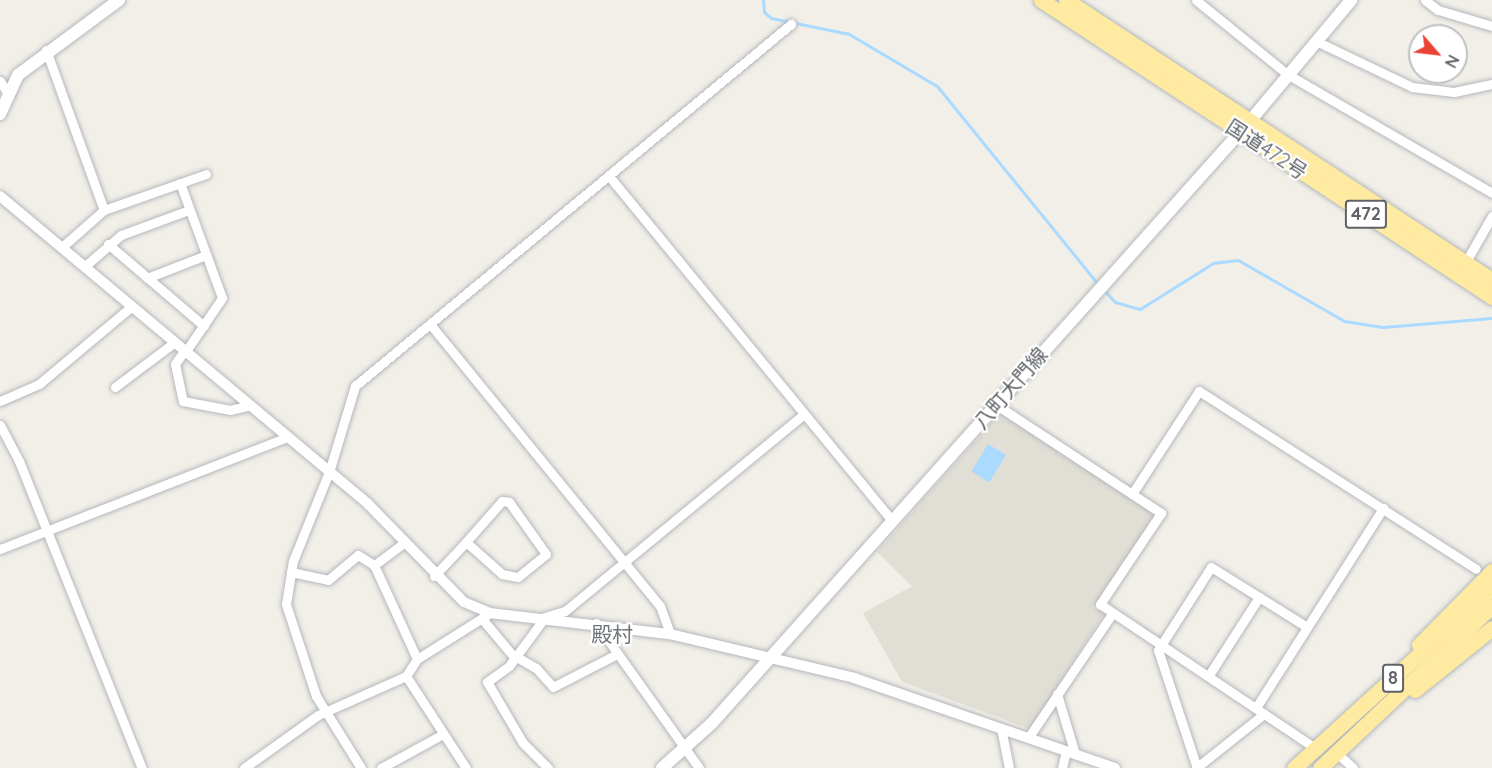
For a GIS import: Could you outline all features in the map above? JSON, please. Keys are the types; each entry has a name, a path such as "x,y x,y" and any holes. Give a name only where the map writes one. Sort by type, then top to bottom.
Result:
{"highway":[{"name":"国道472号","path":"1041,0 1492,280"},
{"name":"国道472号","path":"1066,0 1492,297"},
{"name":"8","path":"1397,674 1492,571"},
{"name":"8","path":"1294,768 1492,588"},
{"name":"8","path":"1320,768 1492,606"},
{"name":"8","path":"1392,701 1409,695 1492,628"}],"main road":[{"path":"0,114 7,92 46,50 119,0"},
{"name":"八町大門線","path":"662,768 685,750 770,658 1245,126 1350,0"}],"street":[{"path":"1196,0 1287,74 1492,193"},
{"path":"1425,0 1438,10 1492,26"},
{"path":"361,768 326,712 286,604 291,572 329,472 355,386 791,24"},
{"path":"1316,41 1412,87 1454,92 1492,84"},
{"path":"46,50 105,210"},
{"path":"0,81 7,92"},
{"path":"62,247 105,210 206,174"},
{"path":"609,176 892,521"},
{"path":"116,387 182,348 204,326 222,298 180,183"},
{"path":"0,196 182,348 284,438 329,472 405,542 452,594 487,616 515,657 536,668 553,687 617,654"},
{"path":"85,266 108,244 189,210"},
{"path":"1465,263 1492,216"},
{"path":"108,244 204,326"},
{"path":"147,278 206,255"},
{"path":"0,401 39,384 132,306"},
{"path":"430,324 660,606 670,634"},
{"path":"182,348 175,364 183,401 230,410 248,406"},
{"path":"1132,494 1199,391 1476,569"},
{"path":"995,404 1161,513 1100,604 1112,614 1257,706 1264,714 1317,749"},
{"path":"548,768 523,743 488,686 515,657 545,617 565,611 804,414"},
{"path":"0,425 48,531 142,768"},
{"path":"0,549 284,438"},
{"path":"434,576 502,501 509,502 546,554 518,577 502,574 466,542"},
{"path":"1257,706 1383,508"},
{"path":"374,565 405,542"},
{"path":"291,572 328,580 358,555 374,565 417,659"},
{"path":"1160,644 1211,567 1307,627"},
{"path":"1209,675 1259,597"},
{"path":"1028,738 1112,614"},
{"path":"244,768 259,764 326,712 406,676 417,659 487,616 545,617 670,634 854,678 1115,768"},
{"path":"596,623 699,768"},
{"path":"1160,644 1197,768 1264,714"},
{"path":"406,676 466,768"},
{"path":"1057,694 1071,753 1062,768"},
{"path":"1001,728 1009,768"},
{"path":"381,768 443,734"},
{"path":"1337,753 1353,768"}],"shaded area":[{"path":"1000,413 1156,515 1093,607 1104,614 1030,729 902,682 863,613 912,586 877,552"}],"water":[{"path":"988,444 1006,455 990,482 972,471"}],"waterway":[{"path":"763,0 764,12 771,18 849,34 937,86 1099,285"},
{"path":"1103,289 1115,302 1140,309 1213,263 1238,260 1344,321 1383,327 1492,318"}],"district":[{"name":"殿村","path":"612,634"}]}
